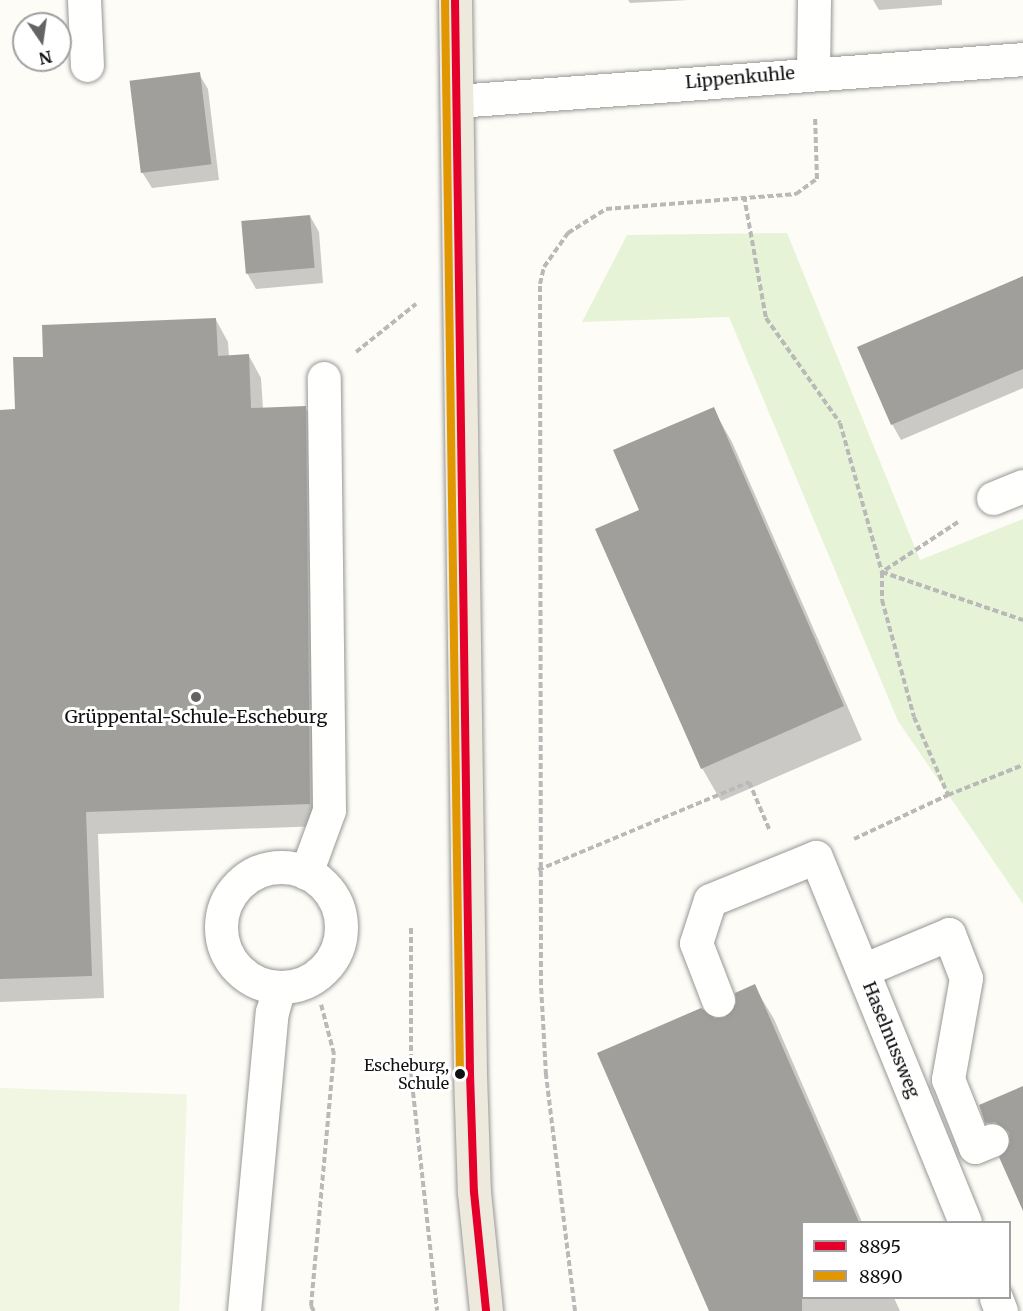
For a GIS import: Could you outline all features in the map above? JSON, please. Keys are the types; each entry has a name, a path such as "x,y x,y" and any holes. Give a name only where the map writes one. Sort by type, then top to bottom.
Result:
{"main road":[{"path":"455,0 470,1086 474,1192 486,1311"}],"street":[{"path":"84,0 87,65"},
{"path":"813,72 814,0"},
{"name":"Lippenkuhle","path":"458,101 813,72 1023,59"},
{"path":"306,873 329,810 324,378"},
{"path":"993,498 1023,486"},
{"path":"718,1000 696,943 710,900 816,857"},
{"name":"Haselnussweg","path":"816,857 965,1221"},
{"path":"285,867 306,873 332,895 342,928 336,952 314,978 279,988 259,983 234,964 221,935 222,914 237,887 254,873 285,867"},
{"path":"863,970 949,934 966,978 948,1079 975,1147 992,1140"},
{"path":"244,1311 272,1012 279,988"}],"path":[{"path":"575,1311 546,1075 538,870 540,284 544,267 568,233 606,209 744,196 796,194 817,179 813,72"},
{"path":"744,196 766,318 840,423 882,572 882,600 914,717 948,795"},
{"path":"324,378 422,299 458,279"},
{"path":"882,572 993,498"},
{"path":"882,572 1023,620"},
{"path":"538,870 749,782 768,830 816,857 948,795 1023,765"},
{"path":"411,928 411,1074 437,1311"},
{"path":"314,978 334,1054 310,1306 314,1311"}],"green space":[{"path":"787,233 920,560 1023,519 1023,904 898,721 729,317 582,322 627,235"},
{"path":"0,1088 187,1095 179,1311 0,1311"}],"building":[{"path":"200,72 211,164 141,173 130,81"},
{"path":"310,215 315,268 246,274 241,221"},
{"path":"1023,276 1023,369 891,425 857,347"},
{"path":"216,318 218,356 249,354 251,408 306,406 310,804 86,812 92,976 0,979 0,410 15,409 13,357 43,357 42,325"},
{"path":"714,407 844,706 701,769 595,529 639,510 613,450"},
{"path":"755,984 859,1221 801,1221 802,1311 709,1311 597,1053 701,1008 715,1018 725,1017 736,1003 735,993"},
{"path":"1023,1086 1023,1211 999,1157 1010,1143 1009,1132 995,1122 985,1123 979,1105"}],"transit line":[{"name":"8890","path":"445,0 460,1074"},
{"name":"8895","path":"455,0 470,1074 474,1192 486,1311"}],"place":[{"name":"Grüppental-Schule-Escheburg","path":"196,697"},
{"name":"Escheburg, Schule","path":"460,1074"}]}
